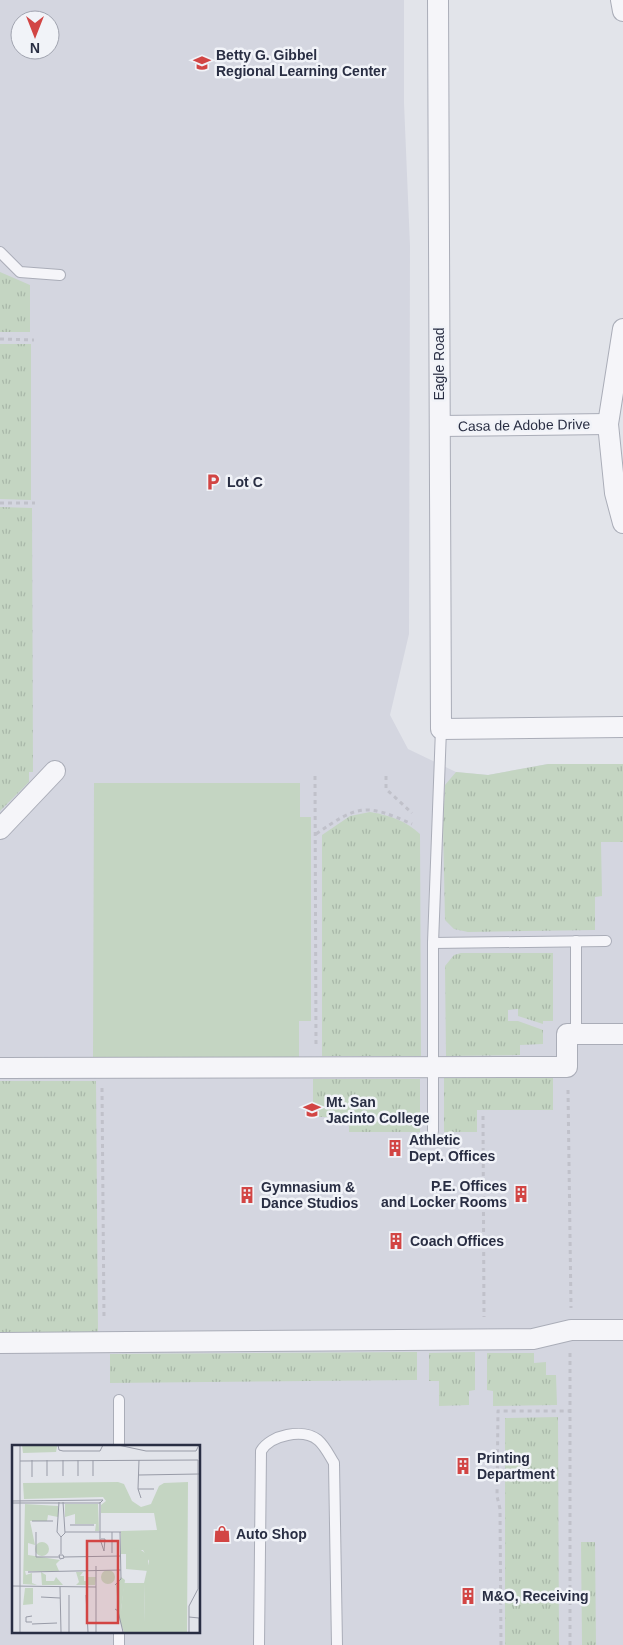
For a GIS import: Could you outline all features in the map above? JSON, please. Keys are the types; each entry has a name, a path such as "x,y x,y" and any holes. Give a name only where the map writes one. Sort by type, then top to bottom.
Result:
{"street":[{"name":"Eagle Road","path":"438,0 441,729"},
{"path":"621,0 623,11"},
{"path":"623,329 608,424 616,493 623,524"},
{"name":"Casa de Adobe Drive","path":"440,426 608,424"},
{"path":"441,729 623,727"},
{"path":"0,829 56,771"},
{"path":"0,1068 567,1067 567,1034 623,1034"},
{"path":"0,1343 533,1340 571,1330 623,1330"}],"lane":[{"path":"0,252 20,272 60,275"},
{"path":"433,1131 433,943 441,729"},
{"path":"576,941 576,1034"},
{"path":"433,943 606,941"},
{"path":"119,1400 119,1445"},
{"path":"259,1645 261,1451 265,1443 277,1436 303,1435 316,1438 334,1463 337,1645"},
{"path":"119,1632 119,1645"}],"path":[{"path":"0,340 34,340"},
{"path":"0,503 35,504"},
{"path":"315,776 316,1067"},
{"path":"386,776 386,789 412,813"},
{"path":"316,834 343,815 364,810 382,810 412,824"},
{"path":"567,1067 571,1330 570,1645"},
{"path":"102,1068 104,1342"},
{"path":"483,1116 484,1340"},
{"path":"501,1645 500,1509 497,1496 498,1411 570,1411"}],"shaded area":[{"name":"Mt. San Jacinto College","path":"0,0 404,0 404,103 410,246 409,634 390,715 408,749 456,772 488,775 548,764 623,764 623,1645 0,1645"}],"green space":[{"path":"0,272 30,285 30,332 0,332"},
{"path":"0,344 31,344 31,500 0,499"},
{"path":"0,507 32,508 33,772 29,772 29,782 0,811"},
{"path":"548,764 623,764 623,842 601,842 602,896 595,897 595,930 468,932 454,929 445,920 443,825 445,785 456,772 488,775"},
{"path":"94,783 300,783 300,817 311,817 311,1021 299,1021 299,1057 93,1057"},
{"path":"370,812 397,819 420,834 421,1056 322,1056 322,835 350,816"},
{"path":"461,953 553,953 553,1021 543,1021 543,1024 518,1016 518,1009 508,1010 508,1021 518,1021 543,1030 543,1044 520,1045 520,1055 446,1056 445,966 454,955"},
{"path":"444,1078 553,1078 553,1110 477,1110 477,1132 444,1132"},
{"path":"313,1079 420,1079 420,1132 349,1132 349,1117 313,1117"},
{"path":"0,1081 96,1081 98,1332 0,1333"},
{"path":"417,1352 417,1380 110,1383 110,1354"},
{"path":"475,1352 475,1390 469,1391 469,1405 439,1406 439,1381 429,1381 429,1353"},
{"path":"487,1353 534,1353 534,1363 546,1362 546,1375 556,1375 557,1405 493,1406 493,1391 487,1390"},
{"path":"558,1417 559,1645 505,1645 505,1418"},
{"path":"581,1542 595,1542 596,1645 582,1645"}],"place":[{"name":"Betty G. Gibbel Regional Learning Center","path":"202,63"},
{"name":"Lot C","path":"213,482"},
{"name":"Mt. San Jacinto College","path":"312,1110"},
{"name":"Athletic Dept. Offices","path":"395,1148"},
{"name":"P.E. Offices and Locker Rooms","path":"521,1194"},
{"name":"Gymnasium & Dance Studios","path":"247,1195"},
{"name":"Coach Offices","path":"396,1241"},
{"name":"Printing Department","path":"463,1466"},
{"name":"Auto Shop","path":"222,1534"},
{"name":"M&O, Receiving","path":"468,1596"}]}
